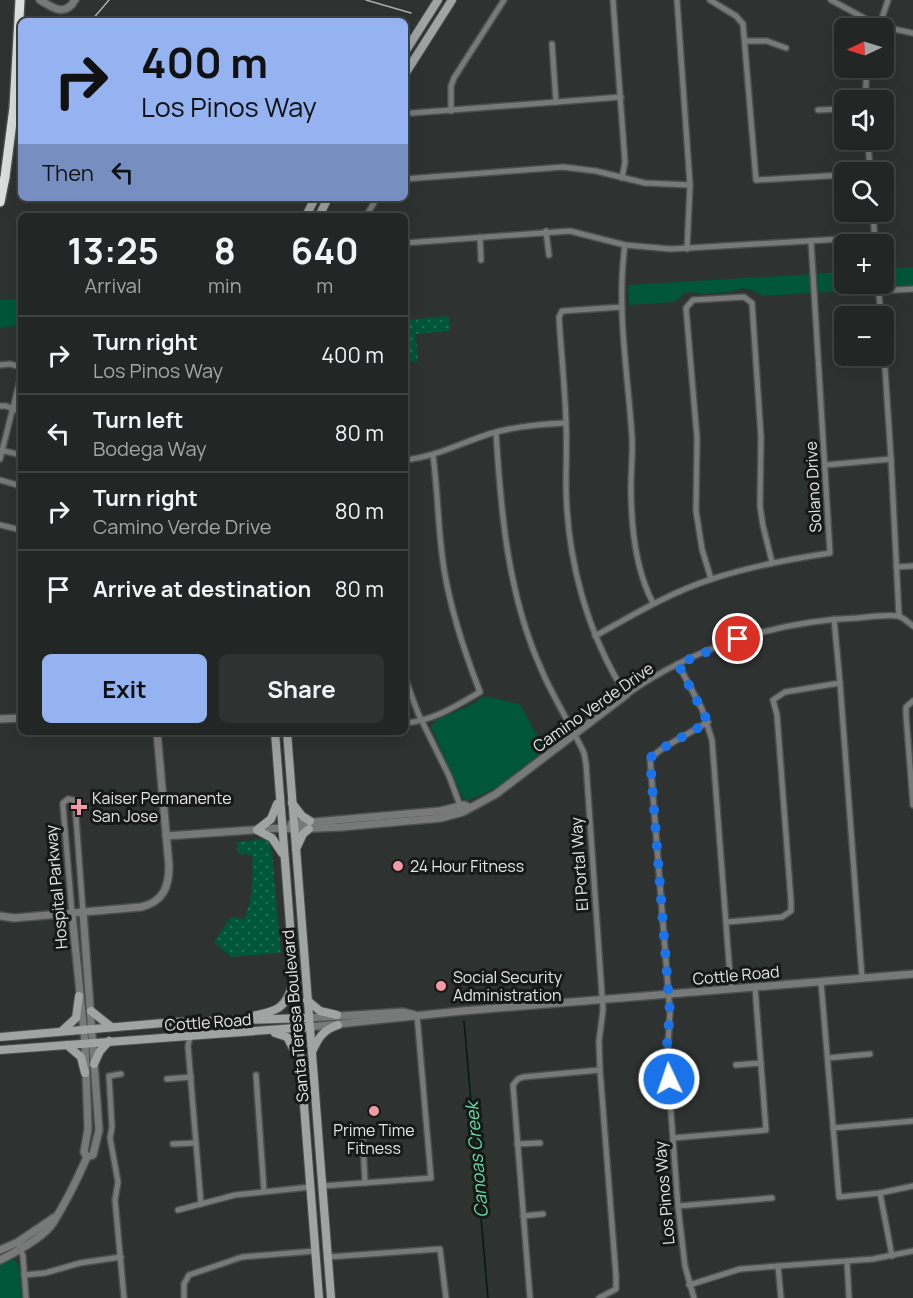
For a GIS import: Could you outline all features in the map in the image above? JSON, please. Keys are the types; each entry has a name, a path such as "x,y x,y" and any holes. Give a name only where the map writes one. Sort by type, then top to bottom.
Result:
{"highway":[{"path":"19,18 20,3"},
{"path":"0,202 15,107 18,45"}],"main road":[{"path":"408,47 438,0"},
{"path":"408,69 452,0"},
{"name":"Santa Teresa Boulevard","path":"275,735 299,1066 319,1298"},
{"name":"Santa Teresa Boulevard","path":"286,735 331,1298"},
{"path":"279,800 271,819 257,830 272,838 283,856"},
{"path":"291,802 309,825 296,850"},
{"path":"240,1019 281,1007 288,999 293,982"},
{"path":"61,1031 76,1018 79,996"},
{"path":"307,1000 323,1013 337,1015"},
{"path":"91,1011 112,1027"},
{"name":"Cottle Road","path":"0,1037 176,1022 308,1018"},
{"path":"311,1054 321,1034 328,1028 338,1025"},
{"name":"Cottle Road","path":"0,1050 309,1027"},
{"path":"258,1031 283,1034 287,1037 291,1041 299,1066"},
{"path":"94,1064 100,1051 110,1041"},
{"path":"67,1045 79,1053 85,1072"},
{"path":"310,1187 318,1196 321,1230 327,1247"}],"street":[{"path":"40,0 62,11 69,8 75,0"},
{"path":"451,111 451,86 454,78 504,0"},
{"path":"613,0 625,162 622,178"},
{"path":"677,0 690,185 687,249"},
{"path":"710,0 743,24 756,180 834,176"},
{"path":"831,0 862,18"},
{"path":"881,18 888,0"},
{"path":"894,30 913,33"},
{"path":"745,41 767,41 786,48"},
{"path":"552,44 556,102"},
{"path":"412,113 621,97"},
{"path":"818,111 834,110"},
{"path":"408,179 563,167 596,171 645,183 690,185"},
{"path":"408,243 546,231 570,231 625,245 687,249 834,240"},
{"path":"546,231 549,255"},
{"path":"480,237 481,260"},
{"name":"Solano Drive","path":"595,636 653,603 711,579 772,562 830,552 811,241"},
{"path":"625,245 621,276 632,440 631,486 634,534 640,568 653,603"},
{"path":"894,290 913,289"},
{"path":"711,579 702,549 696,511 697,438 686,308 693,300 744,297 752,303 761,437 760,506 765,538 772,562"},
{"path":"622,307 562,311 559,317 567,423 566,488 570,537 577,577 595,636 626,695"},
{"path":"0,365 18,366"},
{"path":"885,366 899,616 913,626"},
{"path":"0,459 18,389"},
{"path":"0,406 18,411"},
{"path":"408,459 433,455 496,432 531,424 567,423"},
{"name":"El Portal Way","path":"496,432 508,560 517,600 542,671 576,735 586,764 602,1000 599,1041 600,1070 616,1289 598,1298"},
{"path":"1,450 18,454"},
{"path":"408,722 422,720 456,707 480,692 462,645 447,587 441,549 433,455"},
{"path":"826,465 891,459"},
{"path":"0,480 18,485"},
{"path":"0,525 18,529"},
{"path":"896,567 913,566"},
{"name":"Camino Verde Drive","path":"166,836 281,828 464,808 496,794 626,695 678,664 738,639 788,626 834,619 899,616"},
{"path":"834,619 862,978"},
{"path":"678,664 708,722 715,764 731,989"},
{"path":"727,922 782,917 790,911 777,715 773,700 786,692 840,683"},
{"path":"408,685 464,808"},
{"path":"913,701 906,707 906,715 913,805"},
{"path":"0,720 18,718"},
{"name":"Los Pinos Way","path":"694,1298 682,1250 678,1206 667,1060 670,1013 650,758 708,722"},
{"path":"0,916 14,918 141,907 156,902 163,894 168,884 157,735"},
{"name":"Hospital Parkway","path":"88,1029 91,1011 75,804 68,799 63,802 63,806 79,996 88,1029 89,1043"},
{"name":"Cottle Road","path":"309,1027 417,1015 913,974"},
{"path":"821,982 839,1197 880,1193 913,1186"},
{"path":"673,1138 766,1130 755,987"},
{"name":"Cottle Road","path":"308,1018 403,1012 417,1015"},
{"path":"322,1186 431,1178 417,1015"},
{"path":"190,1037 188,1046 201,1204"},
{"path":"0,1260 21,1250 53,1224 71,1193 87,1157 93,1155 99,1130 94,1064 89,1043"},
{"path":"87,1157 84,1152 88,1129 85,1072 89,1043"},
{"path":"828,1058 870,1054"},
{"path":"736,1065 761,1063"},
{"path":"530,1298 513,1090 515,1081 524,1077 600,1070"},
{"path":"121,1074 109,1076 112,1127 110,1138 118,1182 115,1200 124,1298"},
{"path":"256,1075 264,1191"},
{"path":"167,1079 191,1077"},
{"path":"833,1128 913,1120"},
{"path":"363,1141 365,1183"},
{"path":"173,1144 196,1143"},
{"path":"517,1144 540,1143"},
{"path":"178,1210 234,1195 310,1187"},
{"path":"880,1193 892,1256"},
{"path":"678,1206 772,1198"},
{"path":"523,1216 543,1214"},
{"path":"0,1250 18,1242 55,1217"},
{"path":"18,1242 21,1250 26,1298"},
{"path":"328,1257 440,1248 446,1298"},
{"path":"184,1298 184,1284 189,1275 242,1257 315,1251"},
{"path":"689,1285 740,1269 846,1261 892,1256 913,1251"},
{"path":"24,1275 45,1273 80,1263 121,1257"},
{"path":"846,1261 849,1298"},
{"path":"778,1266 781,1298"}],"green space":[{"path":"913,267 913,287 894,288 894,268"},
{"path":"834,273 834,292 762,296 755,291 743,288 732,292 705,294 690,292 684,293 675,302 629,305 628,285"},
{"path":"18,298 18,325 0,328 0,300"},
{"path":"449,316 450,331 416,334 418,361 408,362 408,320"},
{"path":"483,696 520,704 545,750 497,788 467,801 462,797 431,727 435,721 475,703"},
{"path":"262,839 269,841 272,853 281,953 231,957 214,942 231,917 244,919 251,896 252,855 238,854 237,842"},
{"path":"15,1260 19,1266 22,1298 0,1298 0,1263"}],"waterway":[{"name":"Canoas Creek","path":"464,1021 488,1298"}],"tram line":[{"path":"94,18 109,0"},
{"path":"366,0 411,13"}],"place":[{"name":"Kaiser Permanente San Jose","path":"79,807"},
{"name":"24 Hour Fitness","path":"398,866"},
{"name":"Social Security Administration","path":"441,986"},
{"name":"Prime Time Fitness","path":"374,1111"}],"route":[{"path":"669,1079 667,1042 670,1013 650,758 699,725 708,722 678,664 738,639"}]}
